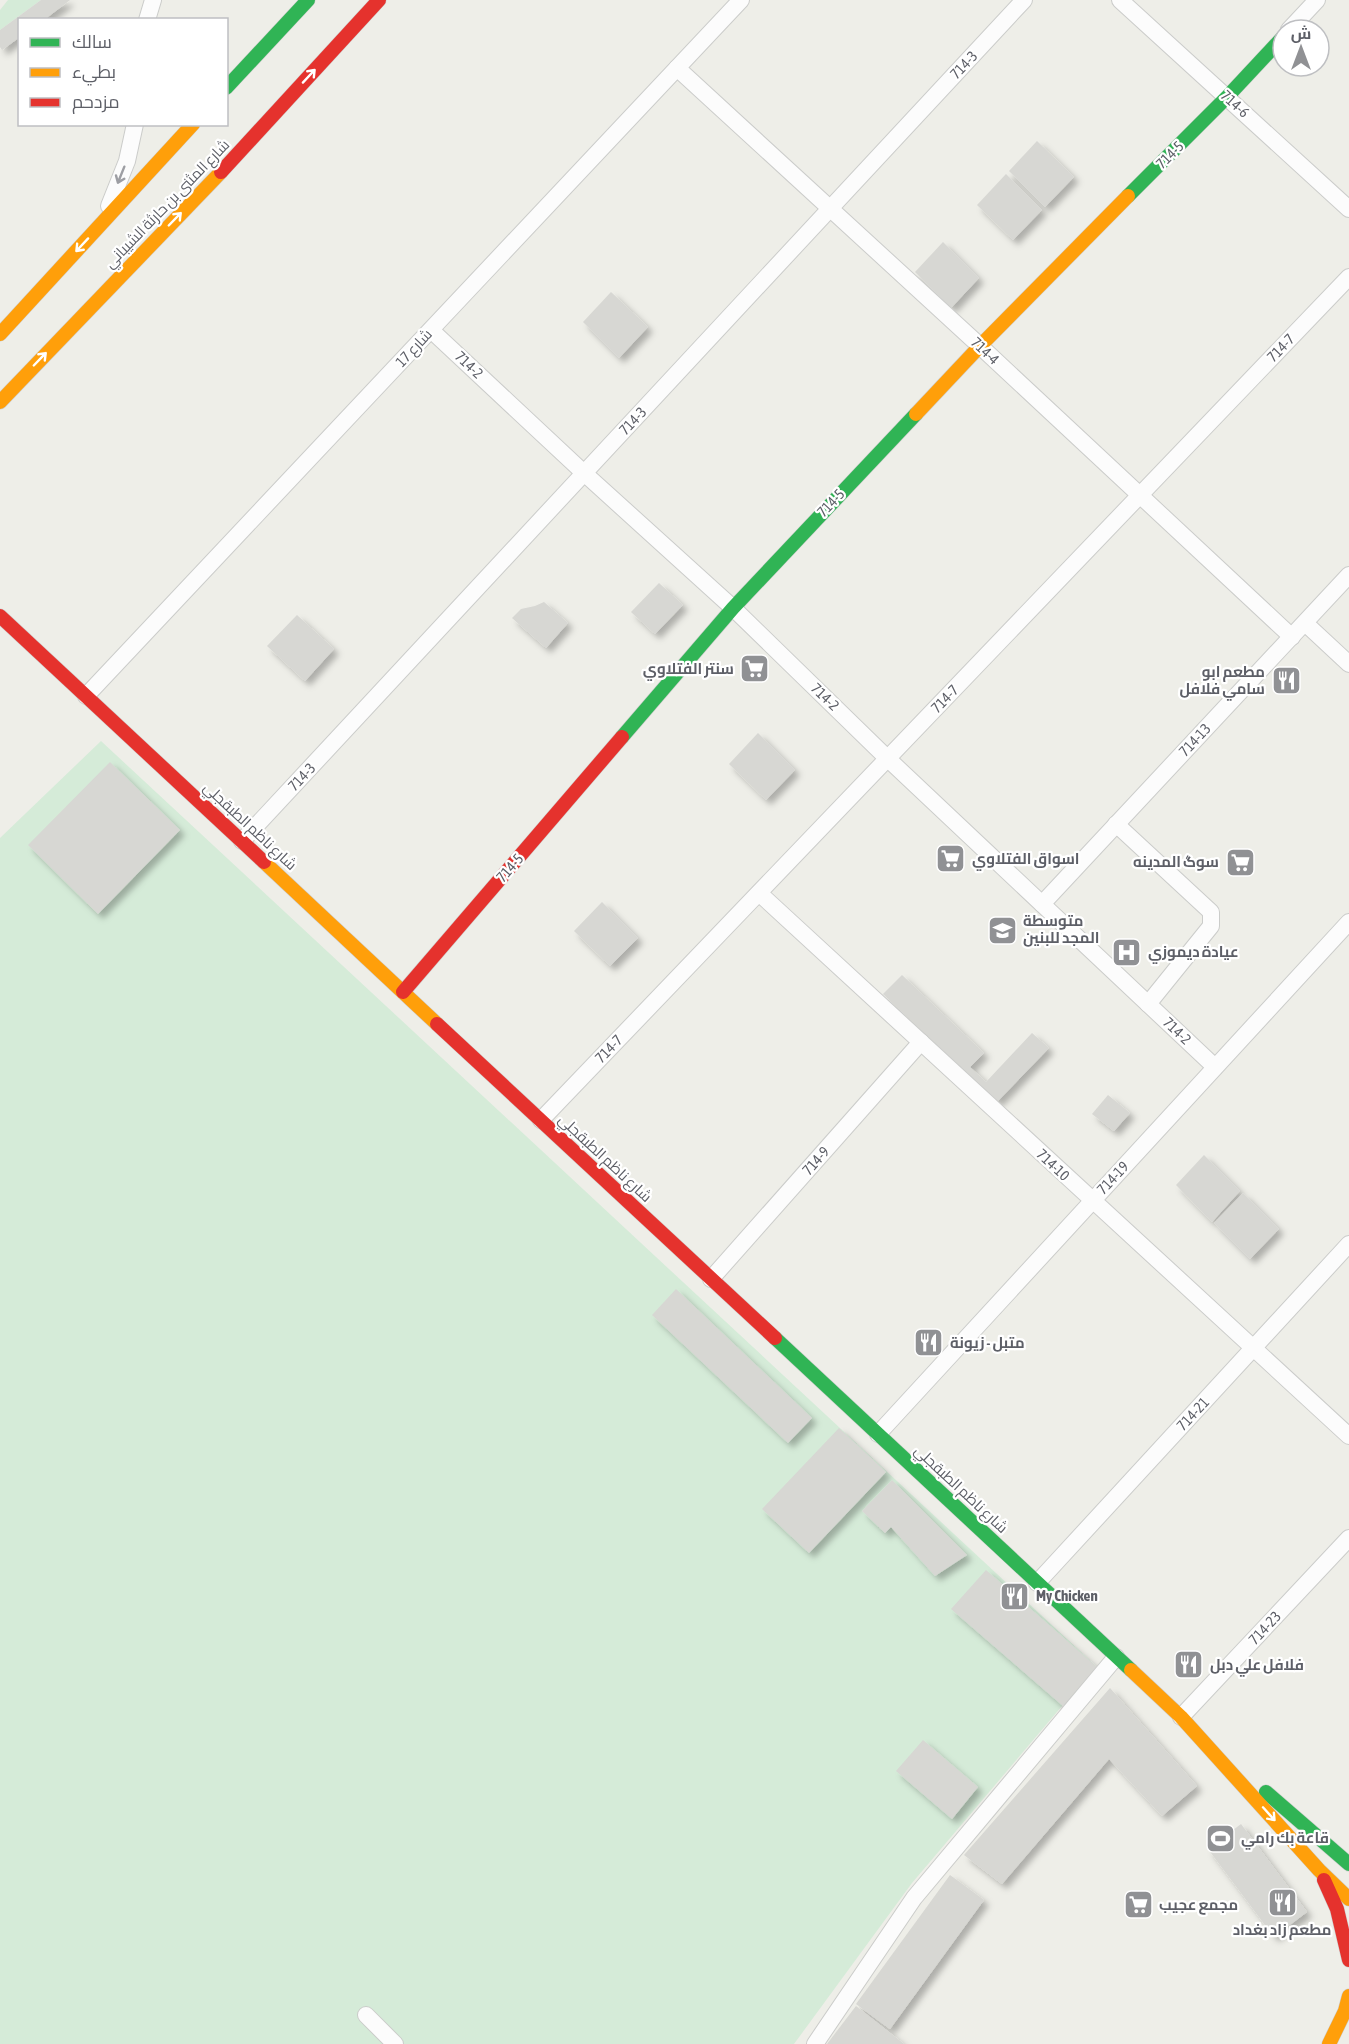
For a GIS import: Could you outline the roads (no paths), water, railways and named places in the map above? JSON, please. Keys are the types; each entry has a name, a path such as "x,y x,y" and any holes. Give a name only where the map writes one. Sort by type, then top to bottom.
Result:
{"main road":[{"path":"228,86 308,0"},
{"name":"شارع المثنى بن حارثة الشيباني","path":"0,402 225,167 379,0"},
{"name":"714-5","path":"403,992 733,608 980,346 1227,98 1271,50"},
{"path":"0,334 191,126"},
{"name":"شارع ناظم الطبقجلي","path":"0,616 1184,1721 1346,1856"},
{"name":"شارع ناظم الطبقجلي","path":"1184,1721 1319,1870 1349,1899"},
{"path":"1319,1870 1337,1909 1349,1960"},
{"path":"1329,2044 1345,2011 1349,1996"}],"street":[{"path":"140,0 140,18"},
{"path":"148,18 153,0"},
{"name":"شارع 17","path":"86,696 741,0"},
{"name":"714-3","path":"242,841 1024,0"},
{"name":"714-6","path":"1120,0 1349,209"},
{"path":"1300,18 1317,0"},
{"name":"714-4","path":"677,68 1292,637"},
{"path":"102,223 127,161 135,126"},
{"name":"714-7","path":"541,1120 1349,277"},
{"name":"714-2","path":"431,330 733,608 887,759 1215,1067"},
{"name":"714-13","path":"1042,904 1349,575"},
{"path":"1305,622 1349,664"},
{"path":"1116,824 1210,912 1211,926 1148,1004"},
{"name":"714-10","path":"759,893 1349,1436"},
{"name":"714-19","path":"878,1434 1215,1067 1347,927"},
{"name":"714-9","path":"711,1279 921,1042"},
{"name":"714-21","path":"1037,1583 1349,1244"},
{"name":"714-23","path":"1184,1721 1349,1538"},
{"path":"815,2044 914,1898 1116,1657"},
{"path":"366,2015 395,2044"}],"place":[{"name":"سنتر الفتلاوي","path":"755,669"},
{"name":"مطعم ابو سامي فلافل","path":"1286,681"},
{"name":"اسواق الفتلاوي","path":"951,859"},
{"name":"سوگ المدينه","path":"1240,862"},
{"name":"متوسطة المجد للبنين","path":"1002,930"},
{"name":"عيادة ديموزي","path":"1127,952"},
{"name":"متبل - زيونة","path":"929,1343"},
{"name":"My Chicken","path":"1015,1596"},
{"name":"فلافل علي دبل","path":"1189,1665"},
{"name":"قاعة بك رامي","path":"1220,1838"},
{"name":"مطعم زاد بغداد","path":"1282,1903"},
{"name":"مجمع عجيب","path":"1138,1905"}]}
